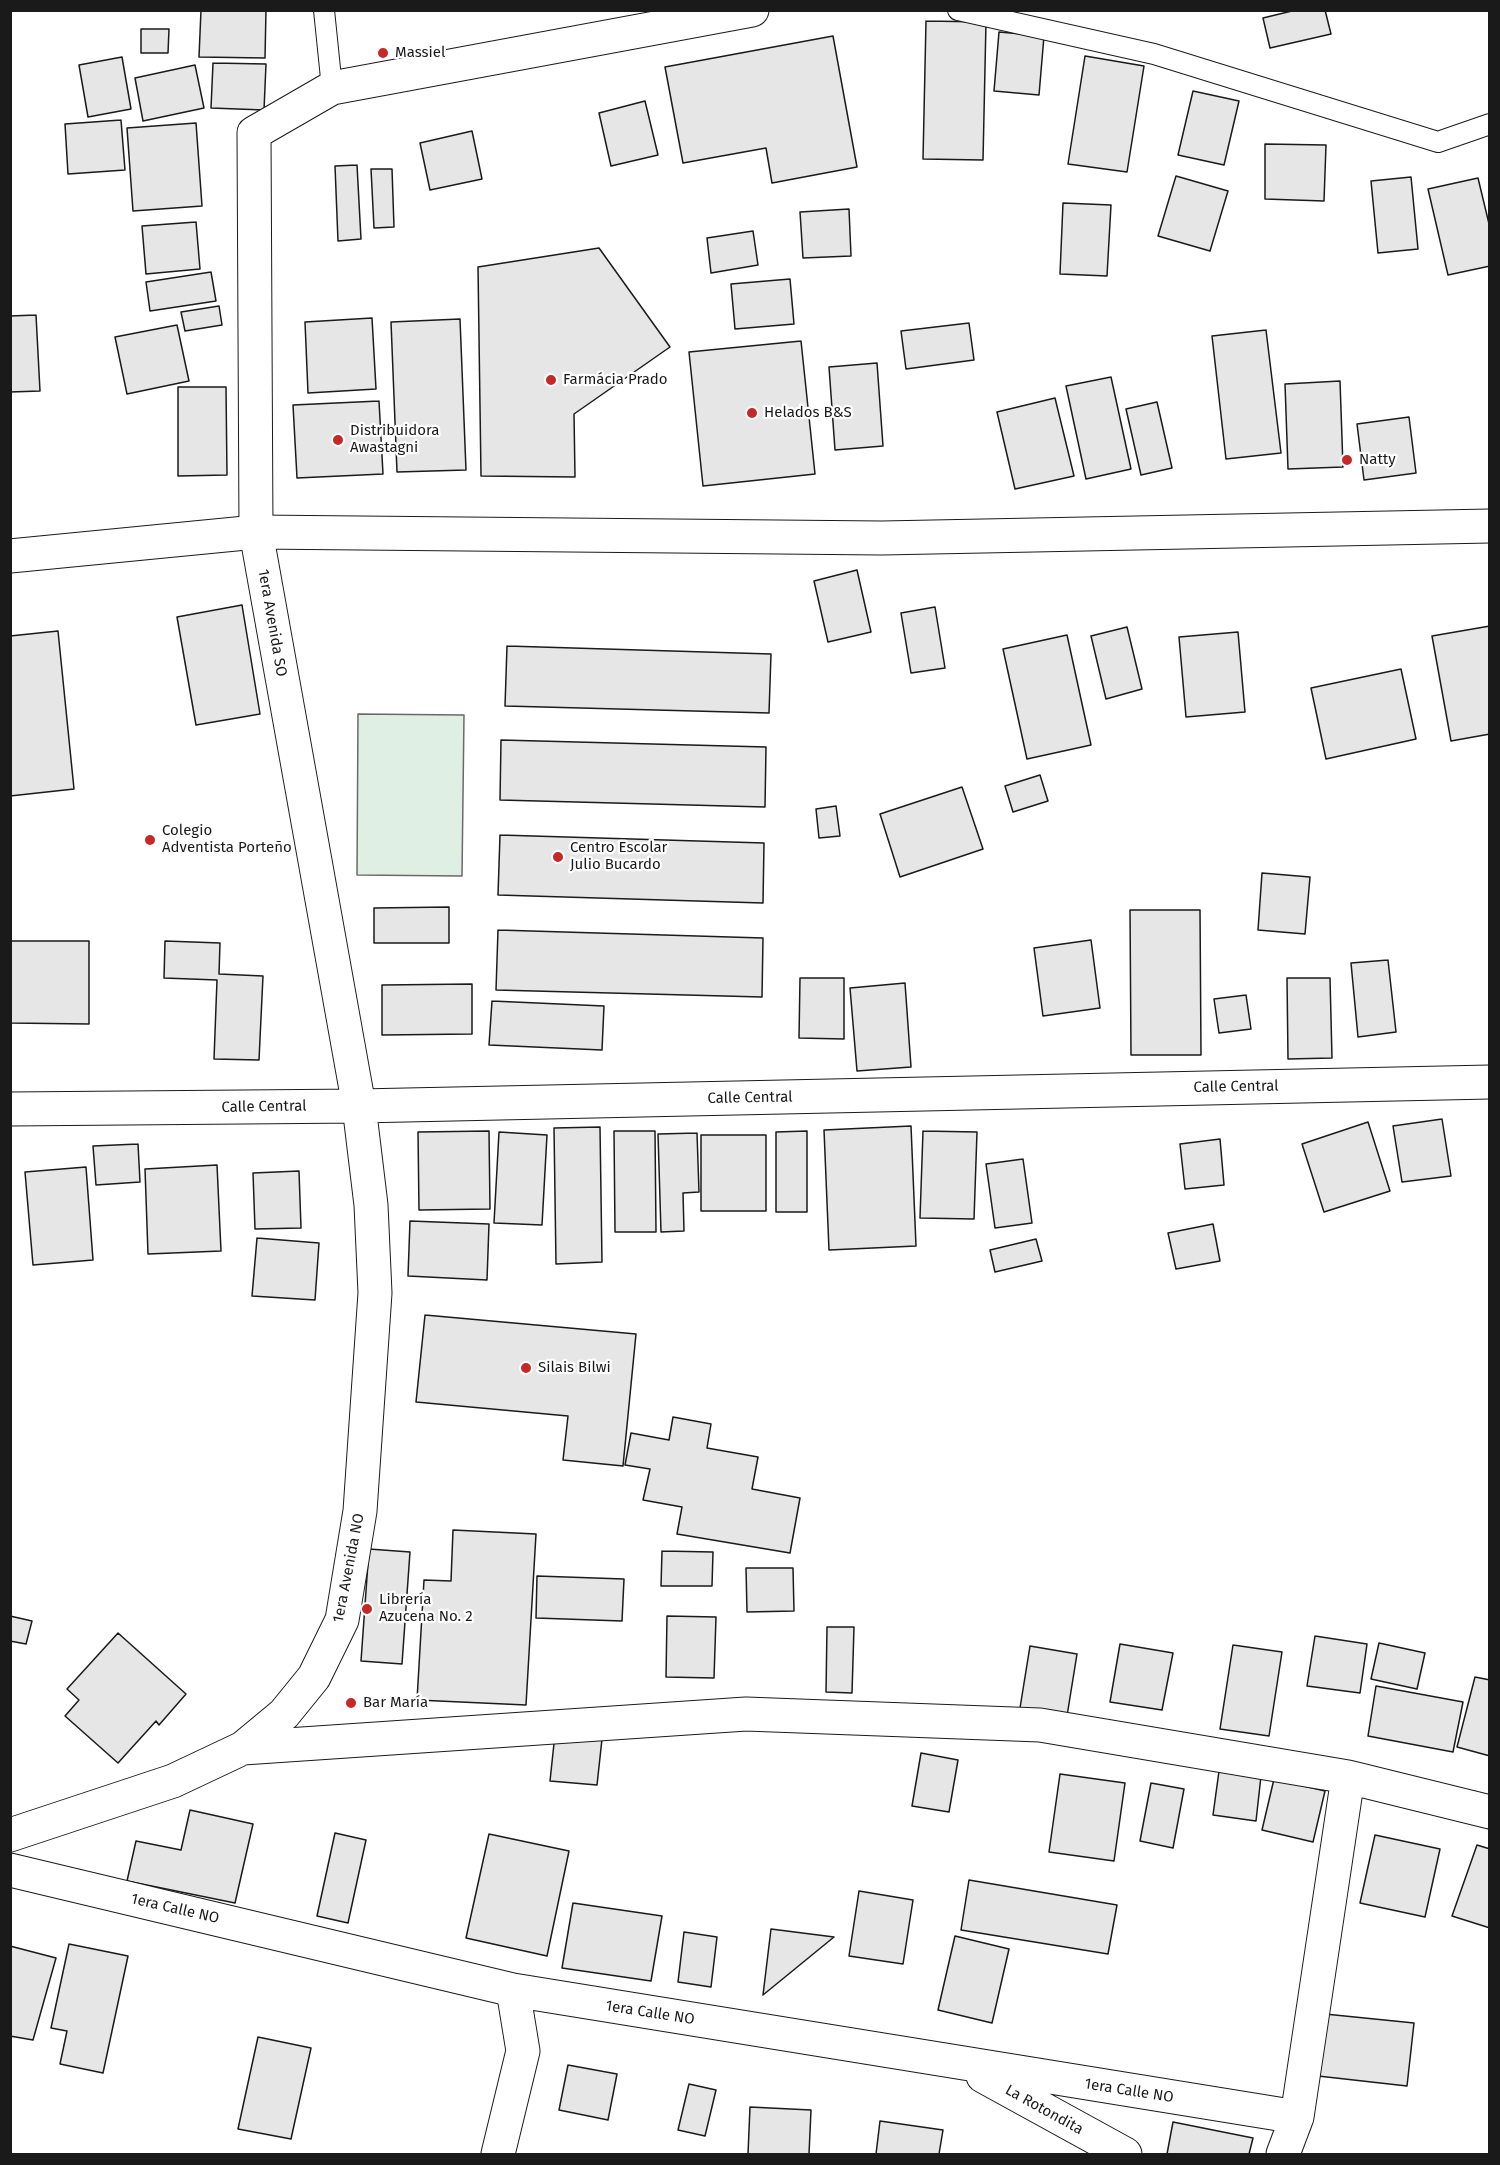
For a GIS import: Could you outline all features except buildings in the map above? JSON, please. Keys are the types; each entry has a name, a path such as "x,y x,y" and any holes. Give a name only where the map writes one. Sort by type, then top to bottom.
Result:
{"street":[{"path":"332,88 752,10"},
{"name":"1era Avenida SO","path":"332,88 254,133 255,532 359,1106"},
{"path":"10,556 255,532 882,538 1490,526"},
{"name":"Calle Central","path":"10,1110 359,1106 1490,1082"},
{"name":"1era Avenida NO","path":"10,1835 173,1781 243,1748 284,1714 314,1677 342,1620 360,1511 375,1293 371,1205 359,1106"},
{"path":"243,1748 746,1714 1040,1725 1348,1777 1490,1812"},
{"path":"1283,2154 1297,2117 1348,1777"},
{"name":"1era Calle NO","path":"10,1870 513,1990 963,2065 1297,2117"},
{"path":"498,2154 523,2051 513,1990"},
{"name":"La Rotondita","path":"963,2065 1125,2154"}],"lane":[{"path":"324,10 332,88"},
{"path":"958,10 1154,54 1438,142 1490,124"}],"green space":[{"path":"358,714 464,715 462,876 357,875"}],"place":[{"name":"Massiel","path":"383,53"},
{"name":"Farmácia Prado","path":"551,380"},
{"name":"Helados B&S","path":"752,413"},
{"name":"Distribuidora Awastagni","path":"338,440"},
{"name":"Natty","path":"1347,460"},
{"name":"Colegio Adventista Porteño","path":"150,840"},
{"name":"Centro Escolar Julio Bucardo","path":"558,857"},
{"name":"Silais Bilwi","path":"526,1368"},
{"name":"Librería Azucena No. 2","path":"367,1609"},
{"name":"Bar María","path":"351,1703"}]}
